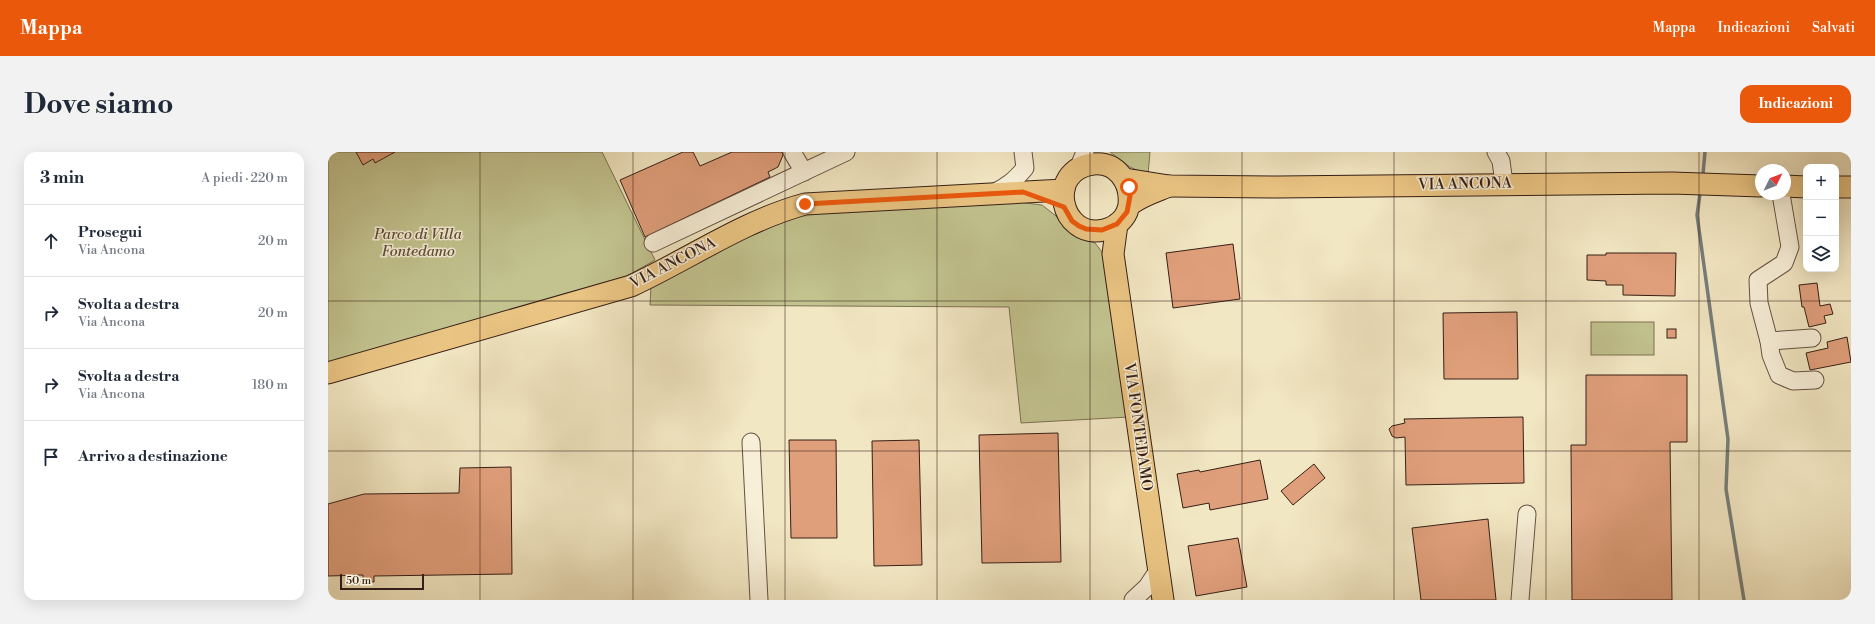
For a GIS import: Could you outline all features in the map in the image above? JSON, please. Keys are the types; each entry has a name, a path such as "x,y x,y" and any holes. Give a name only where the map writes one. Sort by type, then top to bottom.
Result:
{"main road":[{"path":"1103,158 1125,179 1130,196 1130,204 1127,212 1117,224 1102,230 1094,231 1086,229 1072,221 1064,199 1068,178 1081,161 1087,165 1103,158"},
{"name":"VIA ANCONA","path":"1125,179 1169,186 1278,187 1504,183 1672,183 1755,186"},
{"name":"VIA ANCONA","path":"1130,204 1169,186"},
{"path":"1791,186 1803,187"},
{"path":"1839,187 1851,187"},
{"name":"VIA ANCONA","path":"328,373 631,286 662,272 755,221 782,210 805,204 1023,192 1064,199"},
{"name":"VIA FONTEDAMO","path":"1117,224 1113,254 1163,600"},
{"path":"1094,231 1113,254"}],"street":[{"path":"792,152 804,172"},
{"path":"653,243 846,152"},
{"path":"993,193 1006,187 1015,180 1025,168 1023,152"},
{"path":"1496,152 1500,161 1504,183"},
{"path":"1782,200 1790,247 1784,263 1758,280 1757,291 1771,355 1779,375 1793,381 1815,380"},
{"path":"1769,341 1812,338"},
{"path":"751,442 759,600"},
{"path":"1520,600 1527,514"},
{"path":"1133,600 1147,587 1159,569"}],"green space":[{"name":"Parco di Villa Fontedamo","path":"328,152 602,152 655,260 627,276 328,363"},
{"path":"1110,152 1150,152 1148,175 1130,167"},
{"path":"1017,202 1042,205 1056,216 1072,235 1095,243 1102,252 1129,417 1021,423 1009,307 650,305 651,286 768,223 808,213"},
{"path":"1591,322 1654,322 1654,355 1591,355"}],"building":[{"path":"356,152 395,152 375,163 373,159 363,165"},
{"path":"683,152 693,152 700,166 732,152 782,152 783,155 778,167 768,172 770,177 645,237 620,180"},
{"path":"1233,244 1240,299 1173,308 1166,253"},
{"path":"1606,253 1676,253 1675,296 1623,295 1623,285 1606,285 1606,281 1587,280 1587,255 1606,255"},
{"path":"1817,283 1820,306 1830,304 1833,314 1824,316 1826,323 1809,327 1804,307 1802,307 1799,285"},
{"path":"1517,312 1518,379 1444,379 1443,313"},
{"path":"1667,329 1676,329 1676,338 1667,338"},
{"path":"1847,337 1851,362 1810,370 1806,353 1828,348 1827,342"},
{"path":"1586,375 1687,375 1687,442 1670,442 1672,600 1572,600 1571,445 1586,445"},
{"path":"1523,417 1524,483 1406,485 1405,437 1396,438 1392,436 1389,429 1392,426 1405,423 1404,419"},
{"path":"1058,433 1061,562 982,563 979,435"},
{"path":"789,440 836,440 837,538 791,538"},
{"path":"919,440 922,565 874,566 872,441"},
{"path":"1260,460 1268,499 1210,510 1209,503 1183,508 1177,474 1199,470 1200,472"},
{"path":"1314,464 1325,478 1293,505 1281,491"},
{"path":"511,467 512,574 374,576 374,582 363,582 363,575 328,576 328,504 364,494 459,493 460,468"},
{"path":"1488,519 1496,600 1421,600 1412,528"},
{"path":"1238,538 1247,587 1196,596 1188,546"}],"waterway":[{"path":"1703,174 1705,152"},
{"path":"1700,194 1697,215 1728,439 1726,489 1744,600"}],"route":[{"path":"805,204 1023,192 1064,207 1072,221 1079,226 1094,231 1110,228 1122,219 1130,204 1129,187"}]}
